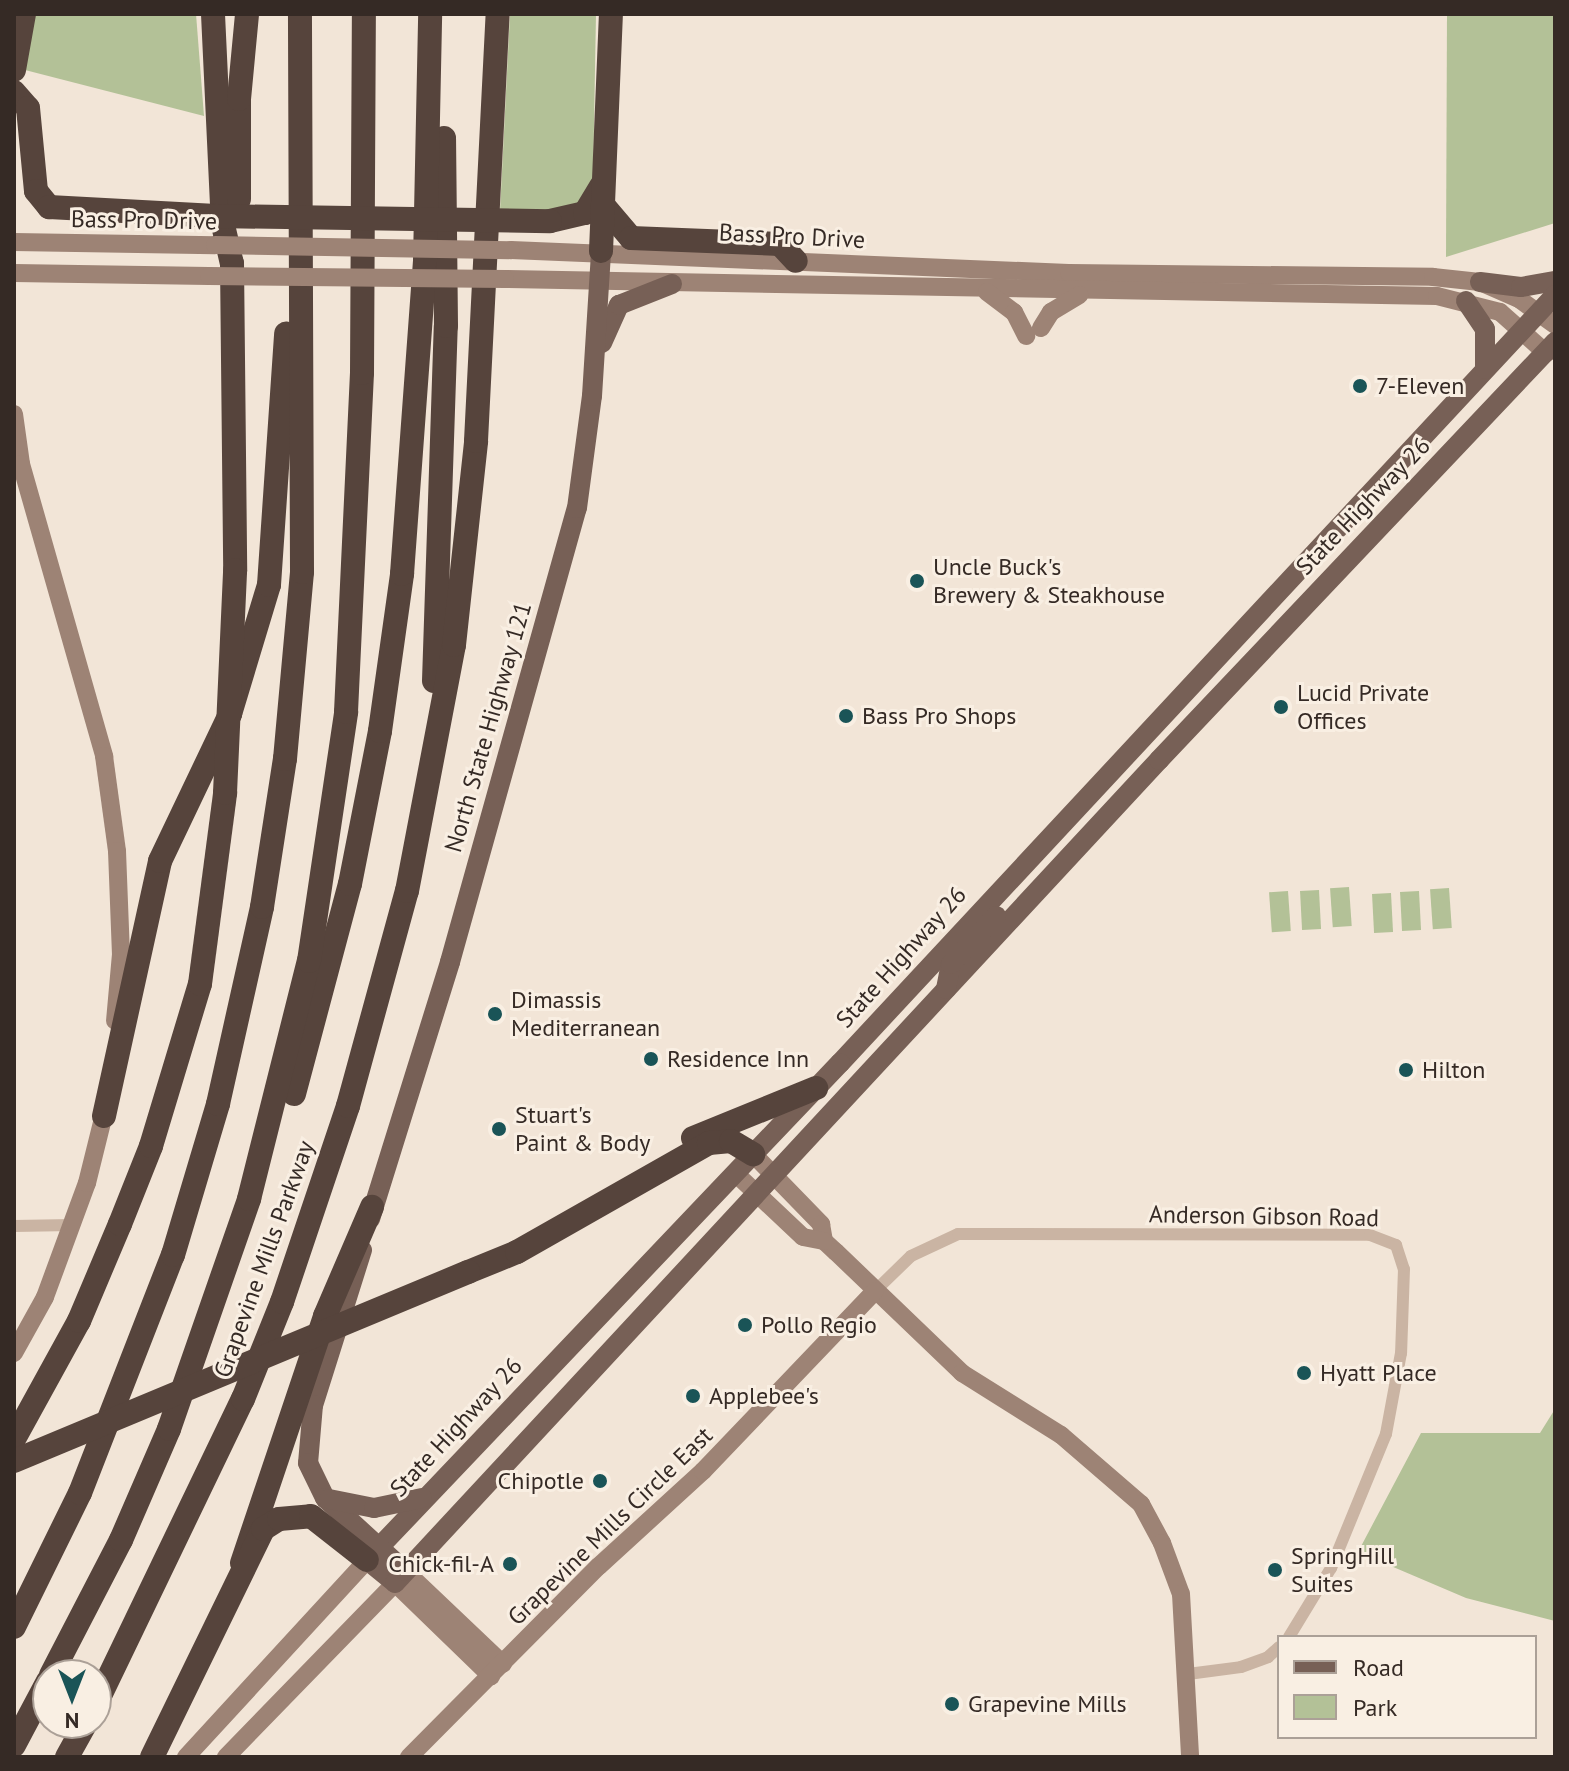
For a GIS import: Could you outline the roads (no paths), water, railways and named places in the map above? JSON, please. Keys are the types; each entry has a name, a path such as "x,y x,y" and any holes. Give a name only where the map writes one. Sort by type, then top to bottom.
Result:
{"highway":[{"path":"14,70 24,14"},
{"path":"14,1439 79,1321 120,1224 151,1146 200,984 225,793 235,570 213,14"},
{"path":"223,254 239,228 239,99 247,14"},
{"path":"14,1627 80,1493 133,1368 218,1104 246,992 285,759 299,615 300,14"},
{"path":"59,1659 147,1484 249,1199 283,1080 309,961 346,712 362,373 364,14"},
{"path":"363,206 375,150 378,14"},
{"path":"420,811 441,544 437,95 430,14"},
{"path":"249,1199 278,1143 308,1051 350,884 380,731 414,447 442,14"},
{"path":"420,811 454,645 476,441 498,14"},
{"path":"601,251 611,14"},
{"path":"14,92 28,108 36,191 49,207 216,216 550,221 585,213 605,176"},
{"path":"603,205 620,231 635,239 780,244 796,261"},
{"path":"104,1116 160,861 230,714 256,640 269,585 286,328 300,295"},
{"name":"Grapevine Mills Parkway","path":"112,1671 236,1413 282,1302 348,1106 407,891 420,811"},
{"path":"618,1193 706,1130 816,1088"},
{"path":"14,1461 517,1252 709,1143 731,1141 753,1154"},
{"path":"152,1757 242,1563 325,1316 372,1207"},
{"path":"242,1563 263,1529 300,1515 327,1524 372,1554"},
{"path":"14,1745 32,1711"},
{"path":"67,1757 77,1739"}],"main road":[{"name":"Bass Pro Drive","path":"14,242 223,254 601,251 796,261 1480,282 1547,318"},
{"name":"North State Highway 121","path":"325,1498 308,1463 309,1426 372,1207 450,962 565,557 585,455 595,366 601,251"},
{"name":"Bass Pro Drive","path":"14,273 505,279 1081,294 1358,295 1466,301 1500,312 1552,352"},
{"path":"1480,282 1521,287 1555,281"},
{"path":"595,366 619,305 672,284"},
{"path":"987,292 1014,312 1033,332 1051,312 1081,294"},
{"name":"State Highway 26","path":"186,1757 372,1554 816,1088 914,979 1521,330 1547,318 1555,295"},
{"path":"1466,301 1487,338 1485,369"},
{"name":"State Highway 26","path":"226,1757 400,1577 1301,609 1552,352"},
{"path":"14,414 21,464 104,756 117,851 121,954 104,1116 72,1225 45,1297 14,1353"},
{"path":"1280,589 1301,609"},
{"path":"945,991 951,964 1044,866 1062,823"},
{"path":"863,1080 872,1058 922,998 914,979"},
{"path":"753,1154 821,1224 824,1241"},
{"path":"735,1173 803,1237 824,1241 962,1373 1061,1435 1141,1504 1158,1533 1181,1594 1188,1674 1190,1757"},
{"name":"Grapevine Mills Circle East","path":"409,1757 703,1471 875,1291"},
{"path":"325,1498 374,1508 427,1496"},
{"path":"325,1498 372,1554 497,1670"}],"street":[{"path":"14,1226 72,1225"},
{"name":"Anderson Gibson Road","path":"875,1291 911,1256 958,1234 1370,1235 1396,1245 1404,1269 1401,1353 1386,1434 1331,1568 1290,1635"},
{"path":"1188,1674 1241,1667 1268,1657 1277,1649"}],"place":[{"name":"7-Eleven","path":"1360,386"},
{"name":"Uncle Buck's Brewery & Steakhouse","path":"917,581"},
{"name":"Lucid Private Offices","path":"1281,707"},
{"name":"Bass Pro Shops","path":"846,716"},
{"name":"Dimassis Mediterranean","path":"495,1014"},
{"name":"Residence Inn","path":"651,1059"},
{"name":"Hilton","path":"1406,1070"},
{"name":"Stuart's Paint & Body","path":"499,1129"},
{"name":"Pollo Regio","path":"745,1325"},
{"name":"Hyatt Place","path":"1304,1373"},
{"name":"Applebee's","path":"693,1396"},
{"name":"Chipotle","path":"600,1481"},
{"name":"Chick-fil-A","path":"510,1564"},
{"name":"SpringHill Suites","path":"1275,1570"},
{"name":"Grapevine Mills","path":"952,1704"}]}
